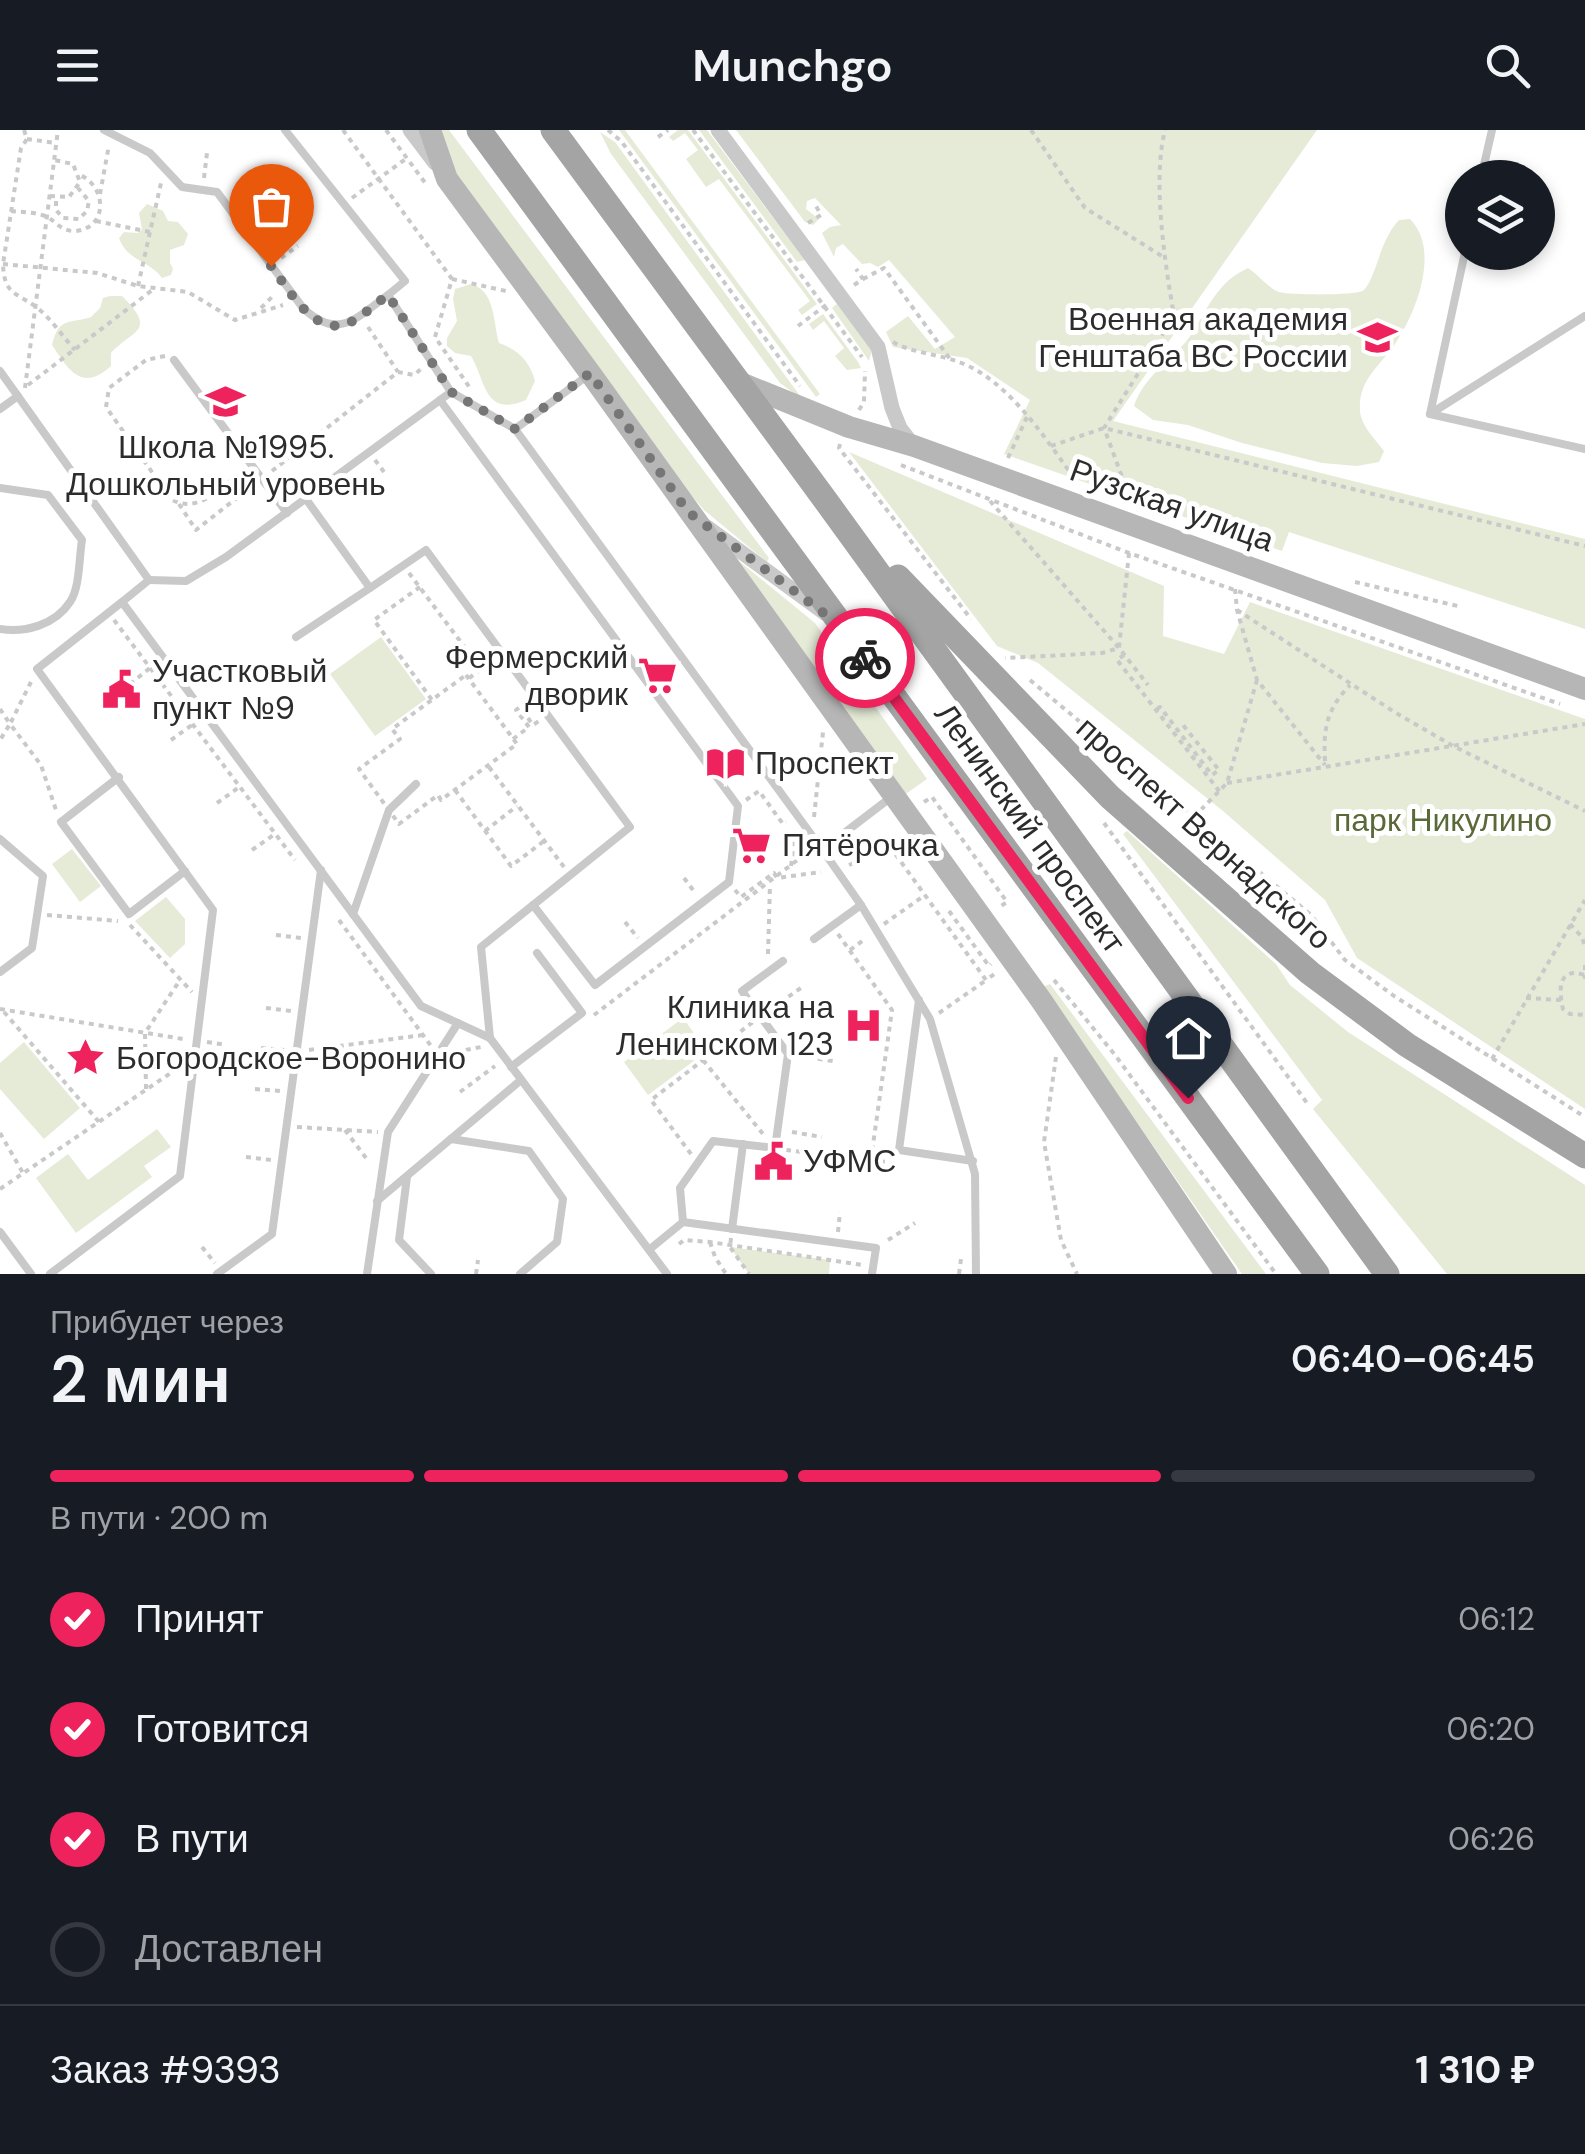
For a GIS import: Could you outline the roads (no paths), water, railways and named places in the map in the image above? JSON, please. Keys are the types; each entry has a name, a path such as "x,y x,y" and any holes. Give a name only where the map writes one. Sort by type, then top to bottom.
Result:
{"main road":[{"path":"430,130 447,179 1041,1000 1226,1274"},
{"name":"Ленинский проспект","path":"479,130 1317,1274"},
{"name":"Ленинский проспект","path":"552,130 1388,1274"},
{"name":"Рузская улица","path":"738,382 848,427 914,446 1585,689"},
{"name":"проспект Вернадского","path":"826,500 1063,752 1310,972 1407,1045 1585,1156"}],"street":[{"path":"410,130 447,179"},
{"path":"718,130 878,346 892,408 900,428 914,446"},
{"path":"688,512 841,626"}],"lane":[{"path":"104,130 150,153 182,187 216,192 303,308 317,321 335,326 349,323 405,281 285,130"},
{"path":"1485,160 1492,130"},
{"path":"1430,414 1461,270"},
{"path":"388,295 451,392 515,429 806,826 861,905 919,1000 930,1019 973,1161 976,1274"},
{"path":"1430,414 1585,316"},
{"path":"174,360 287,513"},
{"path":"0,371 149,580"},
{"path":"515,429 590,373"},
{"path":"50,1274 180,1176 214,910 38,669 149,580 186,582 451,392"},
{"path":"0,409 18,396"},
{"path":"440,400 738,806 729,882 595,985 533,905"},
{"path":"1430,414 1585,449"},
{"path":"0,488 48,495 82,540 72,600 52,621 18,632 0,629"},
{"path":"306,499 370,588"},
{"path":"296,636 426,550 630,827 481,947 490,1038"},
{"path":"122,602 421,1006 490,1038 650,1249 664,1273"},
{"path":"119,777 60,822 129,914 185,871"},
{"path":"354,914 389,810 416,784"},
{"path":"822,850 893,796"},
{"path":"0,839 43,876 32,948 0,972"},
{"path":"219,1273 272,1234 320,870"},
{"path":"814,939 861,905"},
{"path":"512,1067 582,1012 537,953"},
{"path":"683,1222 680,1188 714,1141 775,1148 788,1054 742,991 779,964"},
{"path":"919,1000 899,1150 973,1161"},
{"path":"367,1274 388,1132 458,1023"},
{"path":"377,1202 521,1080"},
{"path":"451,1140 529,1151 564,1199 558,1242 520,1274"},
{"path":"732,1228 743,1144"},
{"path":"407,1176 400,1240 431,1274"},
{"path":"650,1249 683,1222 876,1248 873,1270"},
{"path":"0,1232 31,1274"}],"place":[{"name":"Военная академия Генштаба ВС России","path":"1378,337"},
{"name":"Школа №1995. Дошкольный уровень","path":"226,402"},
{"name":"Фермерский дворик","path":"658,675"},
{"name":"Участковый пункт №9","path":"122,689"},
{"name":"Проспект","path":"725,763"},
{"name":"Пятёрочка","path":"752,845"},
{"name":"Клиника на Ленинском 123","path":"864,1025"},
{"name":"Богородское-Воронино","path":"86,1058"},
{"name":"УФМС","path":"773,1161"}],"park label":[{"name":"парк Никулино","path":"1443,820"}]}
